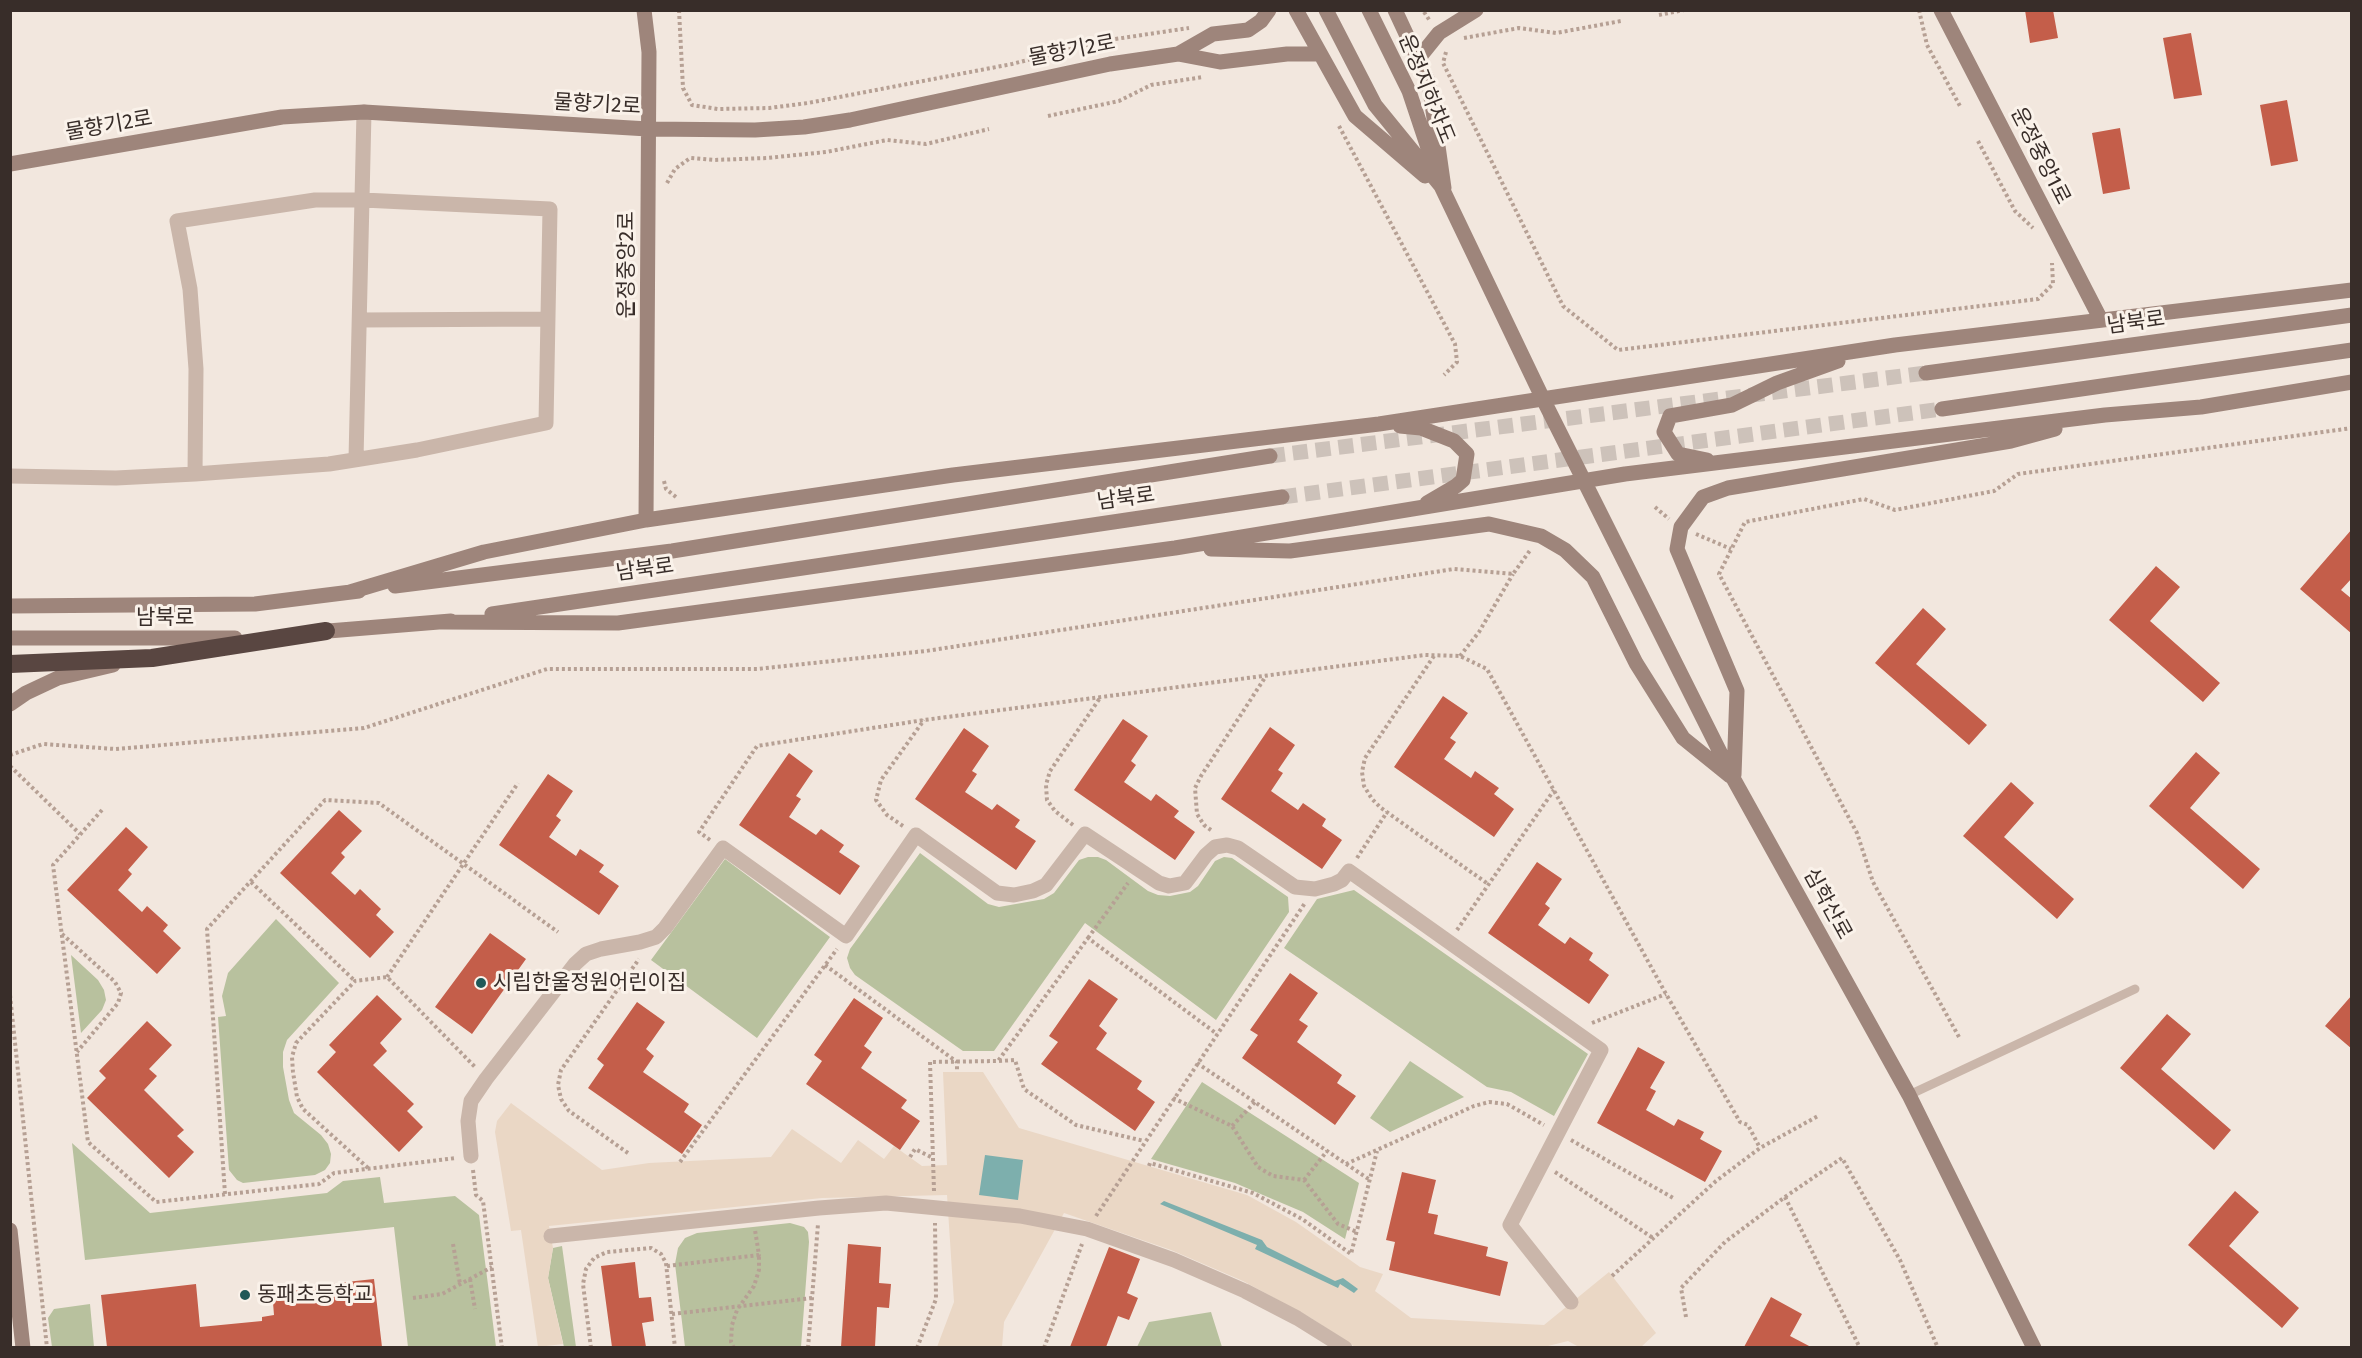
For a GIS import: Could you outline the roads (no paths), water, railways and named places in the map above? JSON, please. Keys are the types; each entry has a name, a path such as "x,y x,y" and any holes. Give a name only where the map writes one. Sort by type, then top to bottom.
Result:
{"highway":[{"path":"10,664 152,658 326,631"}],"main road":[{"name":"운정중앙2로","path":"644,10 649,52 646,520"},
{"path":"1178,54 1213,34 1248,30 1261,21 1269,10"},
{"path":"1296,10 1355,116 1443,190"},
{"path":"1326,10 1376,105 1443,190"},
{"name":"운정지하차도","path":"1369,10 1408,91 1443,190"},
{"path":"1395,10 1429,83 1443,190"},
{"path":"1418,59 1439,33 1476,10"},
{"name":"운정중앙1로","path":"1941,10 2101,320"},
{"name":"물향기2로","path":"10,164 282,117 364,112 648,129 755,130 804,127 850,120 1110,64 1178,54"},
{"path":"1178,54 1220,62 1287,54 1320,54"},
{"name":"심학산로","path":"1443,190 1543,399 1734,778 1909,1095 2034,1347"},
{"path":"350,592 484,552 646,520 953,475 1379,424 1869,349 2352,290"},
{"name":"남북로","path":"1926,373 2352,315"},
{"path":"1719,463 1678,454 1664,432 1670,416 1732,405 1777,383 1869,349"},
{"path":"1942,410 2352,350"},
{"path":"443,622 618,622 1175,548 1584,480 2104,415 2201,407 2352,382"},
{"path":"1734,778 1737,691 1677,549 1681,527 1703,496 1728,488 2011,441 2104,415"},
{"path":"1379,424 1421,428 1454,441 1467,454 1463,480 1419,508"},
{"name":"남북로","path":"10,606 255,604 672,551 1270,456"},
{"name":"남북로","path":"10,638 226,639 443,622 1282,497"},
{"path":"1175,548 1290,551 1489,524 1540,536 1565,550 1593,577 1636,663 1683,738 1734,778"},
{"path":"10,704 26,693 57,678 152,658"},
{"path":"10,1230 23,1347"}],"street":[{"path":"356,459 364,112"},
{"path":"10,476 116,478 195,474 329,464 417,450 546,423 550,208 315,200 177,221 190,288 196,369 195,474"},
{"path":"360,320 548,319"},
{"path":"471,1156 468,1121 471,1101 575,964 586,954 656,937 723,848 846,936 916,835 997,893 1014,895 1033,891 1046,885 1085,834 1159,883 1177,886 1191,878 1206,855 1215,847 1227,845 1238,848 1295,887 1315,889 1342,880 1348,871 1600,1050 1510,1225 1572,1302"},
{"path":"551,1236 886,1203 1020,1216 1087,1229 1174,1260 1245,1291 1297,1318 1345,1347"}],"lane":[{"path":"1909,1095 2135,989"}],"water":[{"path":"985,1155 1023,1160 1018,1200 979,1195"},
{"path":"1164,1201 1262,1240 1267,1247 1335,1281 1343,1278 1358,1289 1354,1293 1340,1284 1338,1288 1255,1249 1257,1245 1160,1204"}],"tunnel":[{"path":"1270,456 1926,373"},
{"path":"1282,497 1942,409"}],"place":[{"name":"시립한울정원어린이집","path":"481,983"},
{"name":"동패초등학교","path":"245,1295"}]}
